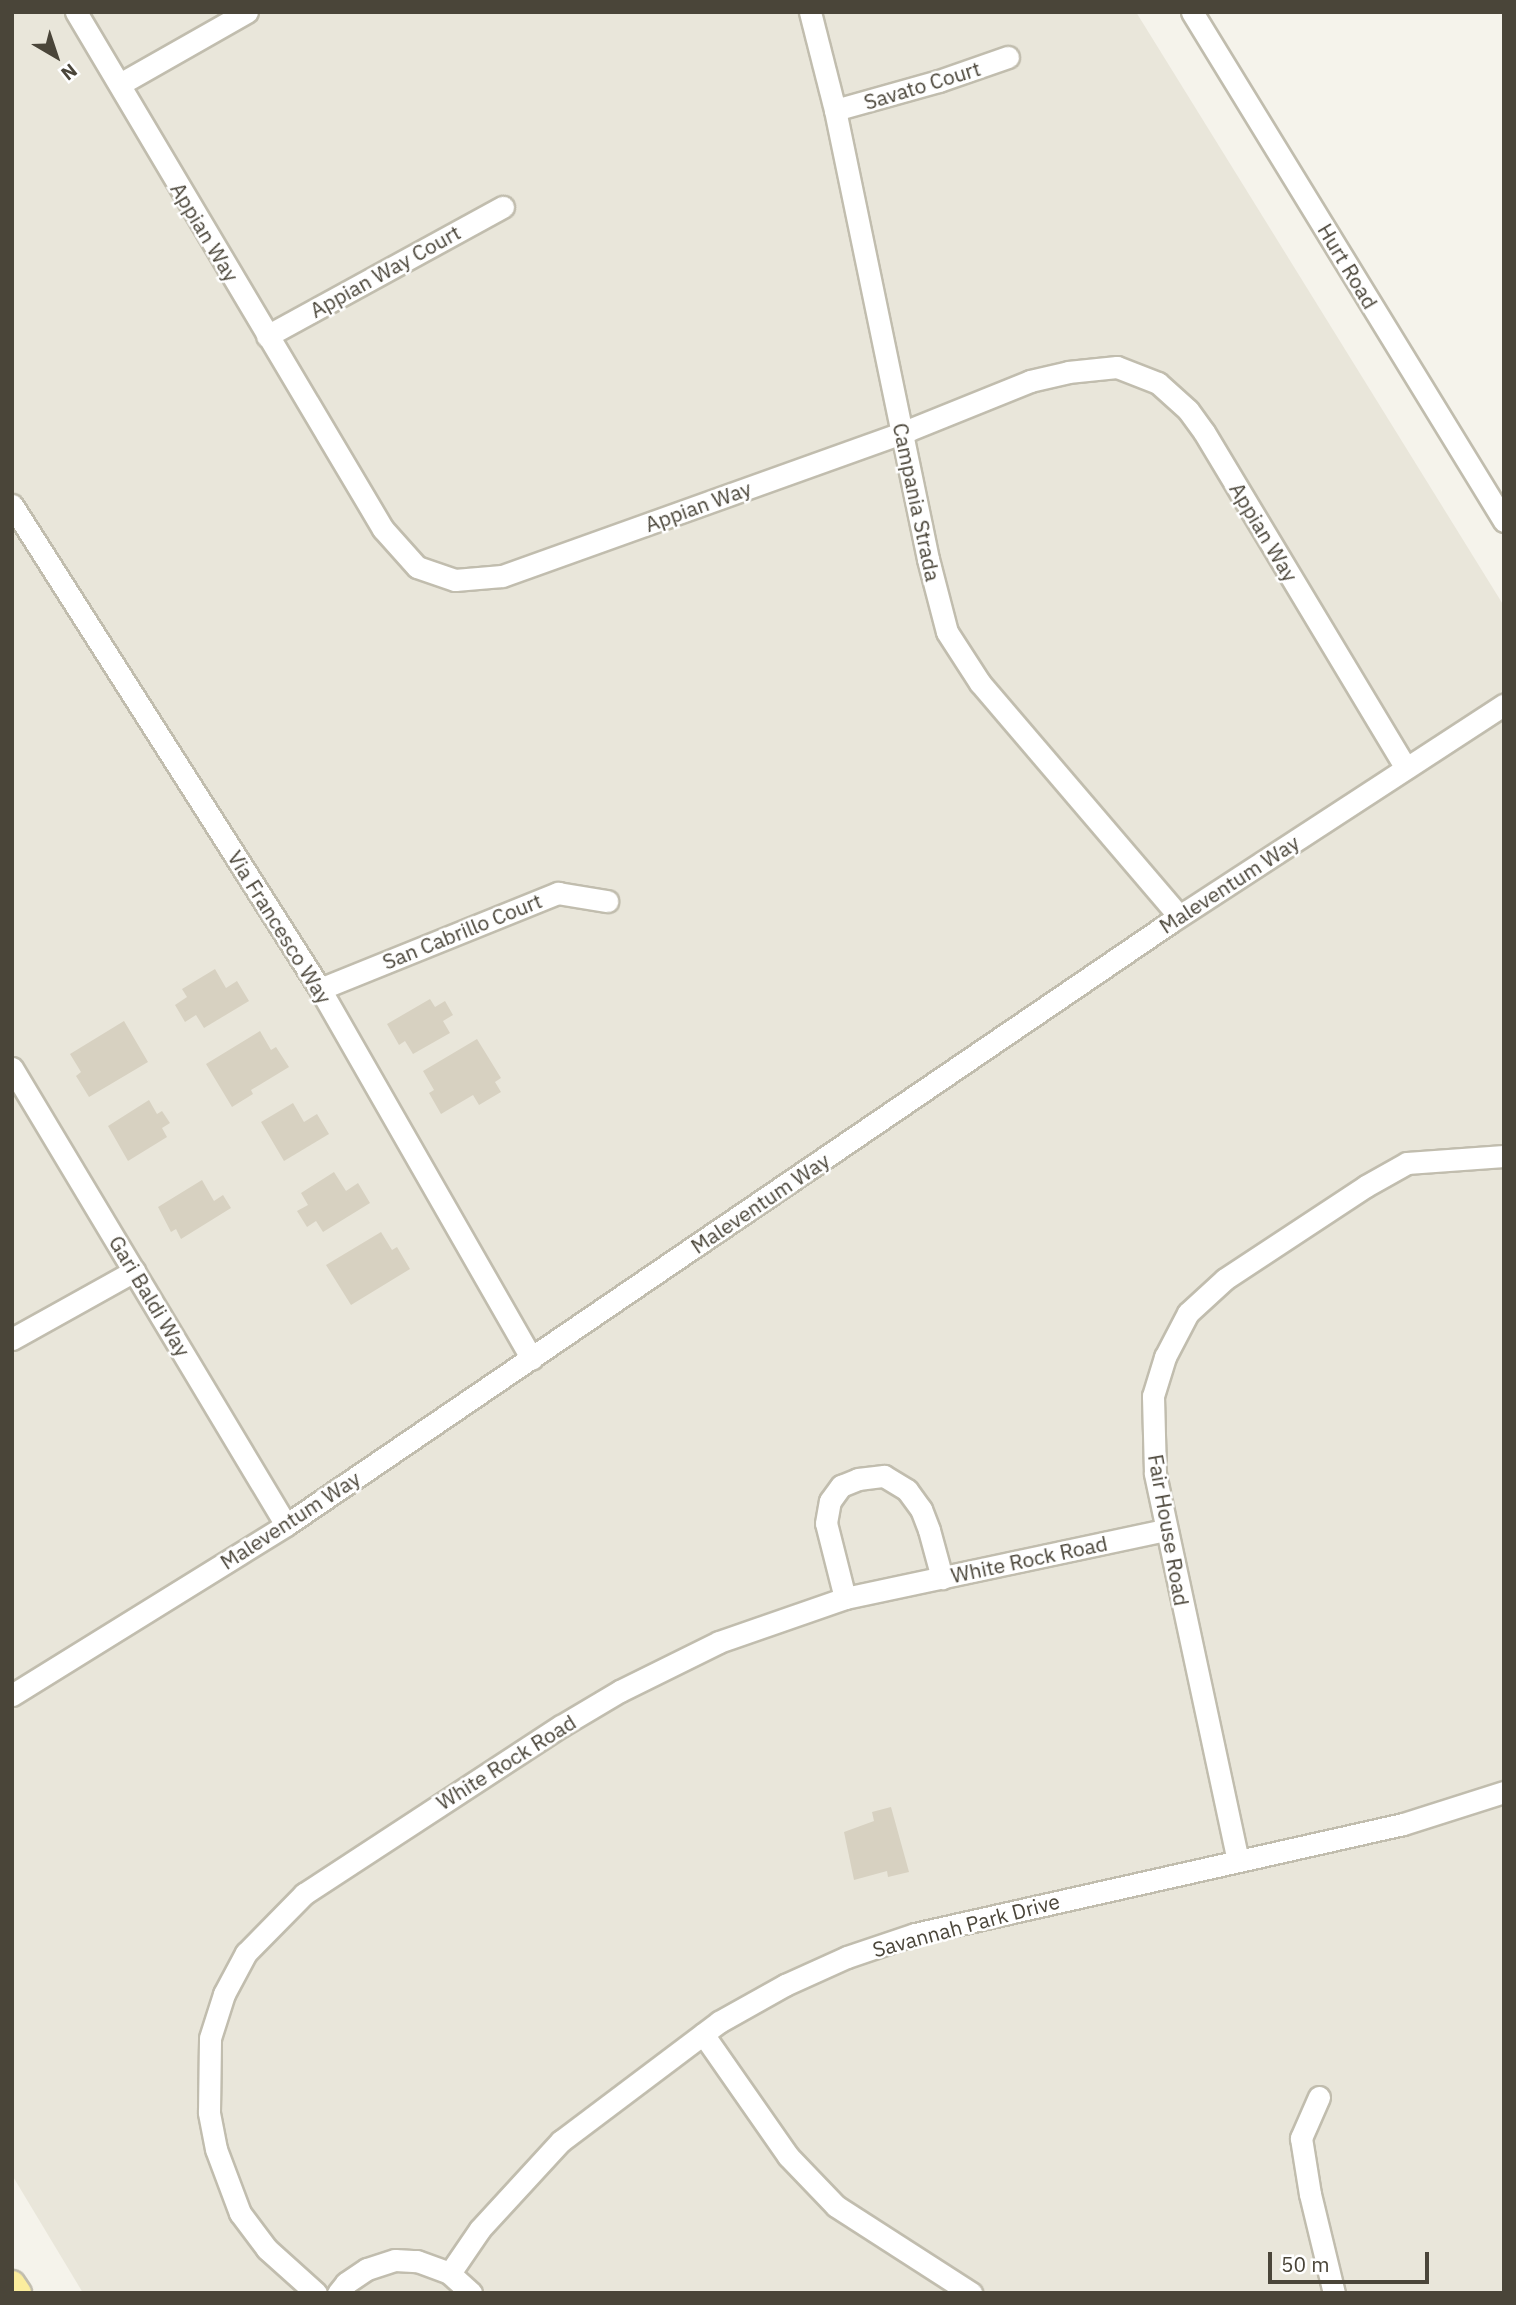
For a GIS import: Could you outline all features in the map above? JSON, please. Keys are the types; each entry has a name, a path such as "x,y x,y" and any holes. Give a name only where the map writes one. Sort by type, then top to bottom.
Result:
{"main road":[{"path":"12,2284 18,2293"}],"street":[{"name":"Appian Way","path":"76,12 383,529 417,567 455,580 502,576 901,433 1030,381 1068,372 1117,367 1158,383 1188,410 1204,432 1406,768"},
{"path":"120,85 247,12"},
{"name":"Campania Strada","path":"810,12 835,110 939,603 956,650 980,684 1179,916"},
{"name":"Hurt Road","path":"1192,12 1504,521"},
{"name":"Savato Court","path":"835,110 939,81 1008,57"},
{"name":"Appian Way Court","path":"267,336 503,207"},
{"name":"Via Francesco Way","path":"12,505 320,989 532,1359"},
{"name":"Maleventum Way","path":"12,1695 286,1525 1179,916 1504,705"},
{"name":"San Cabrillo Court","path":"320,989 558,893 607,901"},
{"name":"Gari Baldi Way","path":"12,1068 286,1525"},
{"name":"Fair House Road","path":"1238,1861 1155,1472 1153,1396 1166,1357 1188,1313 1224,1279 1299,1227 1407,1163 1504,1156"},
{"path":"12,1339 135,1271"},
{"path":"845,1598 826,1523 830,1501 841,1486 858,1479 884,1476 907,1490 925,1519 942,1578"},
{"name":"White Rock Road","path":"316,2293 267,2249 240,2213 216,2149 209,2112 210,2038 224,1994 246,1953 275,1920 304,1894 561,1726 620,1691 719,1642 845,1598 1166,1530"},
{"name":"Savannah Park Drive","path":"449,2272 480,2229 561,2141 703,2034 785,1985 847,1957 915,1934 1403,1824 1504,1792"},
{"path":"703,2034 788,2156 836,2206 971,2293"},
{"path":"1319,2097 1301,2138 1310,2194 1334,2293"},
{"path":"338,2293 346,2283 367,2269 395,2260 417,2261 449,2272 471,2293"}],"shaded area":[{"path":"12,12 1136,12 1504,606 1504,2293 83,2293 12,2175"}],"building":[{"path":"215,969 226,988 237,981 249,1001 204,1028 196,1015 185,1022 175,1005 187,997 182,989"},
{"path":"430,999 435,1007 445,1001 453,1015 443,1021 450,1033 413,1054 405,1041 399,1045 387,1024"},
{"path":"124,1021 148,1062 89,1097 76,1076 81,1072 70,1054"},
{"path":"260,1031 271,1050 276,1047 289,1067 251,1090 253,1094 232,1107 206,1064"},
{"path":"477,1039 501,1078 495,1082 501,1092 479,1105 473,1095 441,1114 429,1093 434,1090 423,1071"},
{"path":"149,1100 157,1114 162,1111 170,1123 162,1128 167,1137 128,1161 108,1126"},
{"path":"293,1103 304,1122 317,1114 329,1134 284,1161 261,1122"},
{"path":"334,1172 346,1191 358,1183 370,1203 323,1232 316,1221 307,1227 297,1211 308,1205 301,1193"},
{"path":"202,1180 214,1201 223,1195 231,1208 181,1239 176,1229 171,1232 158,1207"},
{"path":"381,1232 392,1250 397,1247 410,1269 351,1305 326,1265"},
{"path":"891,1807 909,1872 888,1877 887,1871 854,1880 844,1832 874,1821 872,1812"}]}
